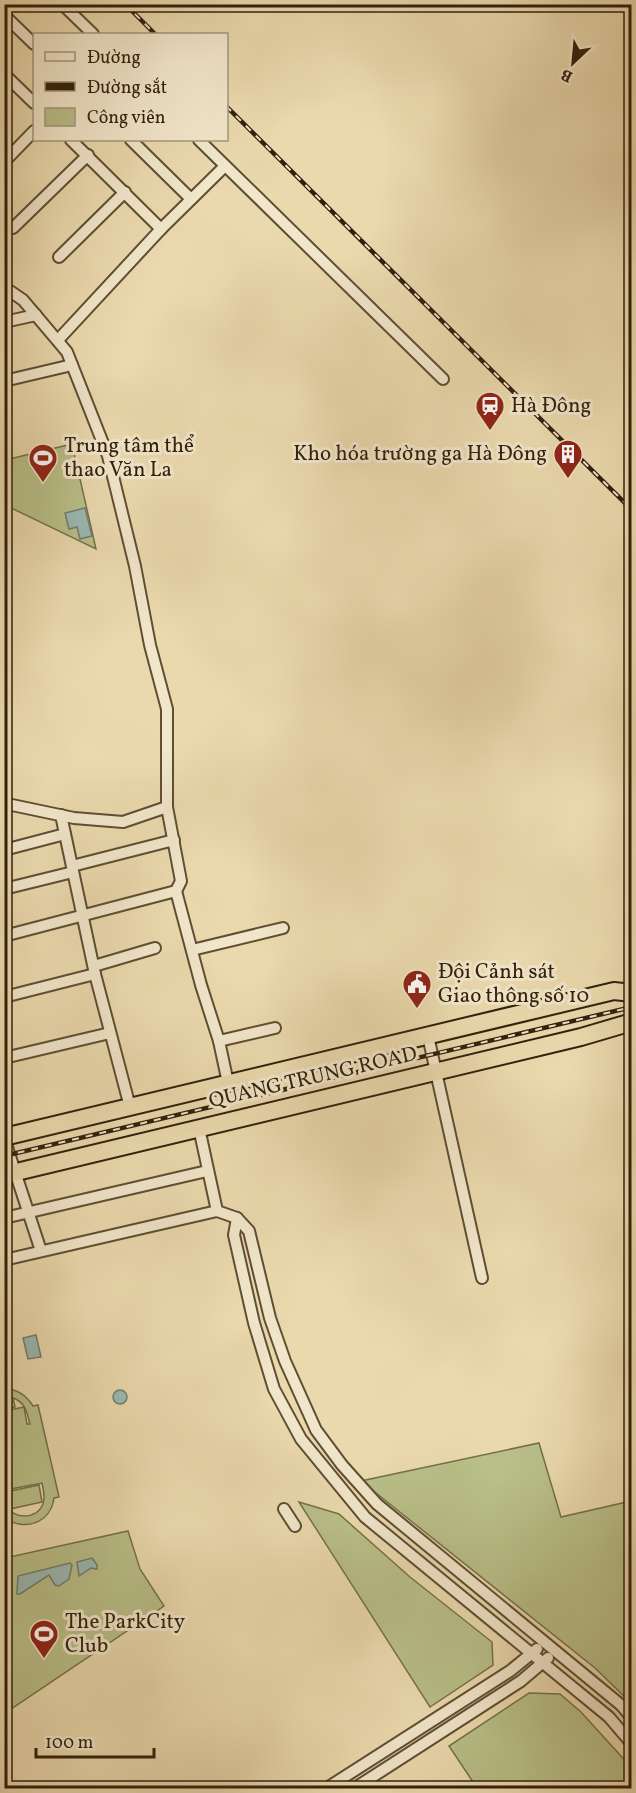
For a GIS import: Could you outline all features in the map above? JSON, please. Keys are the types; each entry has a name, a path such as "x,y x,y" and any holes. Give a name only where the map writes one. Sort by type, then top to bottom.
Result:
{"highway":[{"path":"614,991 632,981"},
{"path":"614,991 632,993"},
{"name":"QUANG TRUNG ROAD","path":"4,1138 614,991"},
{"name":"QUANG TRUNG ROAD","path":"10,1174 580,1037 630,1020"}],"street":[{"path":"62,4 92,33"},
{"path":"4,15 33,43"},
{"path":"4,74 33,103"},
{"path":"4,162 33,132"},
{"path":"72,141 160,230"},
{"path":"132,141 191,199"},
{"path":"200,141 443,380"},
{"path":"13,228 88,155"},
{"path":"58,340 160,230 225,166"},
{"path":"59,257 125,192"},
{"path":"4,287 23,300 67,352 108,456 135,566 150,645 167,709 167,807 181,881 176,891 219,1041 228,1083"},
{"path":"4,322 36,315"},
{"path":"4,381 72,365"},
{"path":"4,805 61,815 123,822 167,807"},
{"path":"61,815 94,970 130,1107"},
{"path":"4,850 65,834"},
{"path":"4,890 174,840"},
{"path":"4,936 176,891"},
{"path":"192,950 283,928"},
{"path":"4,997 94,970 155,948"},
{"path":"219,1041 275,1028"},
{"path":"4,1058 110,1032"},
{"path":"428,1036 482,1278"},
{"path":"199,1128 217,1211"},
{"path":"4,1138 10,1174 28,1212 41,1251"},
{"path":"4,1218 207,1171"},
{"path":"4,1260 217,1211 237,1218 249,1232 270,1318 285,1361 316,1430 342,1465 377,1504 621,1705 632,1718"},
{"path":"237,1218 234,1235 254,1323 274,1389 301,1439 365,1517 609,1717 632,1744"},
{"path":"284,1509 295,1526"},
{"path":"327,1788 510,1671 532,1654 544,1641"},
{"path":"355,1788 521,1681 555,1651"}],"green space":[{"name":"Trung tâm thể thao Văn La","path":"72,444 96,549 5,505 5,460"},
{"path":"5,1388 21,1394 33,1406 38,1405 59,1497 54,1498 48,1514 36,1523 20,1524 5,1518 5,1503 14,1513 27,1516 38,1511 44,1498 42,1483 5,1490 5,1411 24,1407 17,1400 5,1397","holes":["24,1408 30,1424 27,1424"]},
{"path":"13,1398 15,1407 5,1409 5,1400"},
{"path":"539,1443 561,1517 631,1501 631,1703 595,1668 361,1481"},
{"path":"39,1485 42,1502 10,1509 6,1492"},
{"path":"299,1502 339,1514 410,1577 492,1642 493,1665 430,1707"},
{"name":"The ParkCity Club","path":"128,1531 140,1569 164,1606 5,1713 5,1558"},
{"path":"529,1693 560,1694 581,1712 631,1767 631,1788 477,1788 449,1746"}],"water":[{"path":"85,508 92,536 80,539 77,527 69,529 65,513"},
{"path":"36,1335 41,1357 28,1359 23,1338"},
{"path":"117,1390 123,1390 127,1397 123,1404 117,1404 113,1400 113,1394"},
{"path":"92,1558 97,1569 91,1568 79,1576 77,1562"},
{"path":"70,1563 72,1565 69,1579 59,1586 55,1585 49,1575 17,1594 18,1576"}],"railway":[{"path":"125,4 154,33"},
{"path":"228,108 632,510"},
{"path":"4,1156 632,1007"}],"place":[{"name":"Hà Đông","path":"490,432"},
{"name":"Kho hóa trường ga Hà Đông","path":"568,480"},
{"name":"Trung tâm thể thao Văn La","path":"43,484"},
{"name":"Đội Cảnh sát Giao thông số 10","path":"417,1010"},
{"name":"The ParkCity Club","path":"44,1660"}]}
